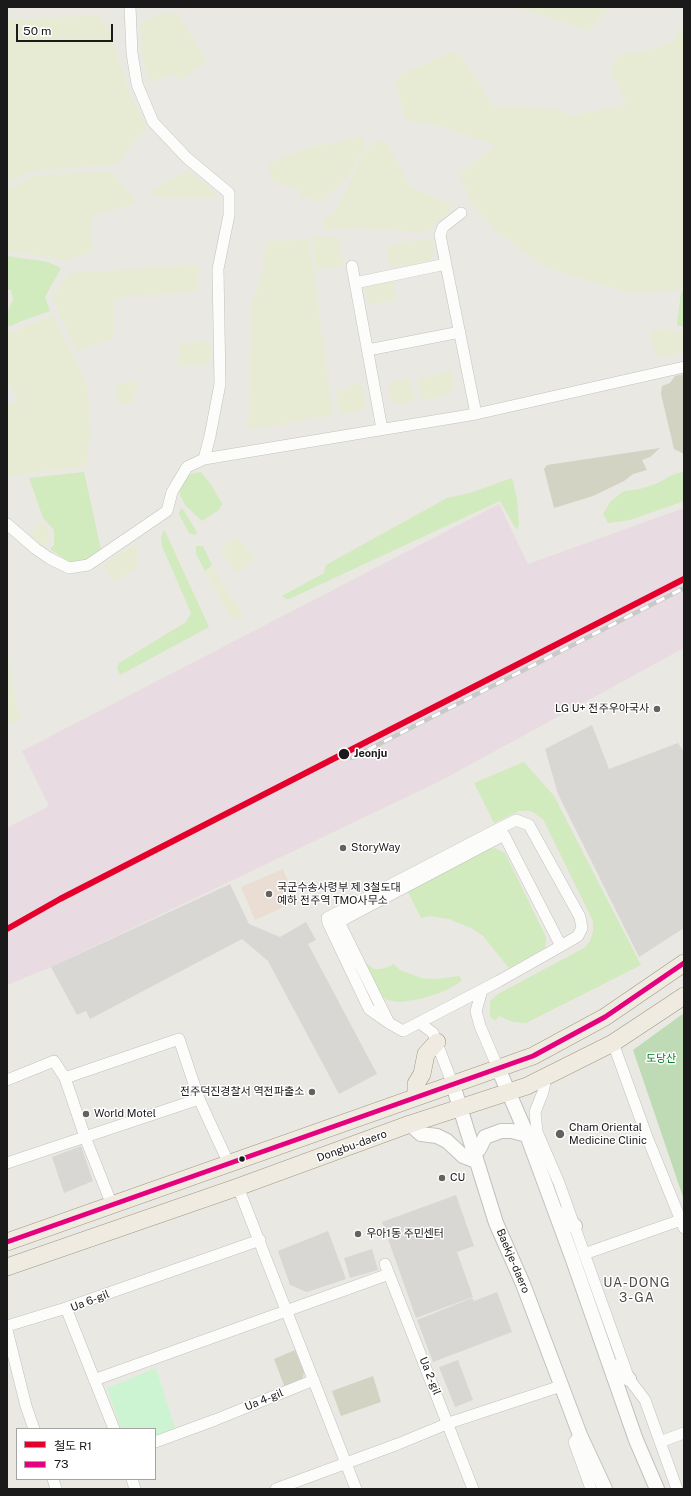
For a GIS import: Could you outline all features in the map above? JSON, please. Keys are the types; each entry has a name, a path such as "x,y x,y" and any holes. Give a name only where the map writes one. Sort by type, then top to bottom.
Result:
{"main road":[{"path":"7,1242 453,1085 542,1051 600,1019 684,963"},
{"name":"Dongbu-daero","path":"7,1267 238,1187 410,1124 527,1086 613,1043 684,996"},
{"path":"416,1097 416,1084 422,1074 426,1054 437,1042"}],"street":[{"path":"130,7 132,53 137,84 153,122 187,158 228,193 229,215 218,269 220,384 204,459"},
{"path":"461,213 443,227 440,235 476,414"},
{"path":"355,283 446,264"},
{"path":"352,266 382,429"},
{"path":"368,350 460,332"},
{"path":"7,524 49,558 69,568 88,565 167,511 172,492 188,467 204,459 476,414 684,367"},
{"path":"516,820 529,825 580,917 582,928 578,936 482,990 403,1031 368,1009 328,923 328,918 516,820"},
{"path":"389,1023 339,922 504,835 561,946"},
{"path":"482,990 476,1011 480,1026 527,1135 636,1440 658,1489"},
{"path":"420,1023 433,1033 453,1085"},
{"path":"65,1078 179,1038 199,1099 229,1164"},
{"path":"584,1254 683,1223 647,1137 613,1043"},
{"path":"7,1080 54,1061 65,1078 85,1136 112,1205"},
{"path":"546,1077 543,1092 535,1112 537,1132 559,1183 629,1379"},
{"name":"Baekje-daero","path":"453,1085 496,1223 523,1284 580,1435 605,1489"},
{"path":"7,1163 199,1099"},
{"path":"410,1124 421,1134 437,1136 447,1141 463,1156 475,1157 486,1137 501,1131 512,1131 527,1135"},
{"path":"555,1210 559,1183"},
{"path":"238,1187 260,1240 356,1489"},
{"path":"555,1210 575,1226"},
{"name":"Ua 6-gil","path":"114,1428 66,1308 161,1276 260,1240"},
{"name":"Ua 2-gil","path":"286,1310 387,1269 449,1424 473,1489"},
{"path":"7,1326 66,1308"},
{"path":"94,1380 286,1310"},
{"path":"7,1330 26,1406 34,1428"},
{"path":"609,1362 614,1336"},
{"path":"609,1362 629,1379 645,1400 677,1489"},
{"name":"Ua 4-gil","path":"156,1442 215,1420 314,1380"},
{"path":"276,1489 449,1424 561,1386"},
{"path":"660,1442 684,1433"},
{"name":"Baekje-daero","path":"580,1435 574,1442 591,1489"}],"shaded area":[{"path":"508,7 610,7 588,31 530,11"},
{"path":"177,12 206,60 181,81 172,74 149,82 142,52 140,24 157,14"},
{"path":"99,15 109,31 131,98 147,127 116,164 28,172 10,182 7,182 7,20"},
{"path":"684,22 684,290 626,292 544,267 495,230 470,201 460,174 495,145 444,127 405,120 396,82 402,74 451,52 460,55 494,107 557,109 571,116 627,104 609,69 620,55 658,48 675,40"},
{"path":"364,136 365,145 347,178 322,201 314,202 313,197 301,197 299,188 273,183 268,164 307,148"},
{"path":"375,141 387,143 411,187 451,205 450,210 425,233 362,228 323,229 322,220 333,215 346,191 360,157"},
{"path":"188,170 207,185 218,197 157,198 151,191"},
{"path":"111,171 137,203 91,216 91,252 67,260 7,251 7,188 13,188 32,176"},
{"path":"312,237 339,238 344,265 316,270"},
{"path":"432,238 435,253 430,260 404,267 402,265 390,265 386,246"},
{"path":"309,239 333,415 248,430 252,301 261,281 266,242"},
{"path":"200,265 197,291 113,298 113,339 95,344 88,348 76,350 52,298 68,273"},
{"path":"393,281 396,300 368,305 365,289 370,285"},
{"path":"53,315 87,385 91,437 89,441 87,466 7,476 7,407 18,400 7,384 7,334"},
{"path":"669,329 673,332 684,331 684,353 658,357 655,354 650,332"},
{"path":"210,341 211,359 205,366 178,366 178,344"},
{"path":"452,370 455,384 449,394 422,400 417,379"},
{"path":"684,374 684,454 674,449 661,394 662,386 670,383 675,376"},
{"path":"410,378 415,400 396,404 392,401 388,387 391,386 391,382"},
{"path":"138,381 138,388 134,389 135,402 118,404 116,384"},
{"path":"361,382 366,406 363,409 341,415 336,391 350,389 350,385"},
{"path":"660,448 650,457 642,460 647,470 633,474 624,481 593,496 554,508 544,469 547,465"},
{"path":"499,504 528,564 684,508 684,648 440,781 51,967 7,985 7,828 49,806 22,751"},
{"path":"41,521 50,532 45,547 29,537"},
{"path":"234,537 236,537 254,556 254,559 239,572 236,572 222,554 221,550"},
{"path":"135,544 138,547 137,568 115,581 104,569 107,562"},
{"path":"212,565 218,578 244,616 235,619 230,616 205,571"},
{"path":"7,651 18,715 21,720 7,724"},
{"path":"592,725 609,769 678,743 684,752 684,928 639,957 558,794 545,749"},
{"name":"국군수송사령부 제 3철도대 예하 전주역 TMO사무소","path":"283,869 297,901 255,920 241,887"},
{"path":"230,884 249,924 280,937 306,922 316,940 308,944 377,1074 339,1094 268,961 242,939 90,1019 86,1011 77,1015 51,967"},
{"path":"81,1146 93,1181 64,1193 52,1157"},
{"path":"456,1195 474,1246 457,1252 473,1297 416,1318 382,1222"},
{"path":"328,1231 346,1279 307,1292 290,1285 278,1251"},
{"path":"372,1249 378,1270 350,1278 344,1258"},
{"path":"497,1292 512,1332 433,1362 417,1320 472,1298 474,1301"},
{"path":"295,1350 304,1372 302,1381 285,1388 274,1359"},
{"path":"458,1360 473,1400 455,1407 439,1367"},
{"path":"373,1376 381,1402 341,1416 332,1391"}],"green space":[{"path":"7,256 48,262 61,268 45,297 50,311 9,327 7,322 7,312 13,300 11,290 7,290"},
{"path":"684,290 684,326 678,326 681,292"},
{"path":"84,472 101,550 85,561 69,562 50,549 54,545 54,530 43,518 29,478"},
{"path":"201,472 212,486 222,504 219,510 202,521 185,505 180,495 180,485 182,479 190,474"},
{"path":"682,472 684,473 684,501 630,520 608,523 603,514 611,501 624,491 640,489"},
{"path":"512,478 517,499 519,526 516,529 500,501 289,599 282,596 324,573 326,565 447,498 470,493"},
{"path":"182,508 197,532 195,535 189,533 179,514"},
{"path":"164,529 209,627 120,675 117,668 119,663 186,622 191,613 162,546 161,538"},
{"path":"196,546 203,546 212,565 205,571 196,554"},
{"path":"524,762 554,796 641,965 526,1023 513,1022 499,1016 495,1021 490,1016 490,1001 498,994 584,948 590,941 593,932 593,921 543,819 531,811 519,811 494,823 474,783"},
{"path":"495,848 505,853 546,937 545,948 509,968 483,936 473,929 449,919 429,916 421,918 407,890 488,849"},
{"path":"364,962 374,969 386,968 394,964 400,970 421,978 435,979 459,976 462,980 440,993 420,999 400,1002 387,1000 382,997"},
{"name":"도당산","path":"684,1013 684,1200 633,1050"},
{"path":"156,1368 175,1428 156,1436 156,1428 121,1428 107,1388"}],"railway":[{"path":"352,758 684,588"}],"rail line":[{"name":"R1","path":"7,929 60,899 684,579"}],"transit line":[{"name":"73","path":"7,1242 533,1056 605,1017 684,963"}],"place":[{"name":"LG U+ 전주우아국사","path":"657,709"},
{"name":"Jeonju","path":"344,754"},
{"name":"StoryWay","path":"343,848"},
{"name":"국군수송사령부 제 3철도대 예하 전주역 TMO사무소","path":"269,894"},
{"name":"전주덕진경찰서 역전파출소","path":"312,1092"},
{"name":"World Motel","path":"86,1114"},
{"name":"Cham Oriental Medicine Clinic","path":"560,1134"},
{"name":"CU","path":"442,1178"},
{"name":"우아1동 주민센터","path":"358,1234"}],"district":[{"name":"UA-DONG 3-GA","path":"637,1290"}]}
